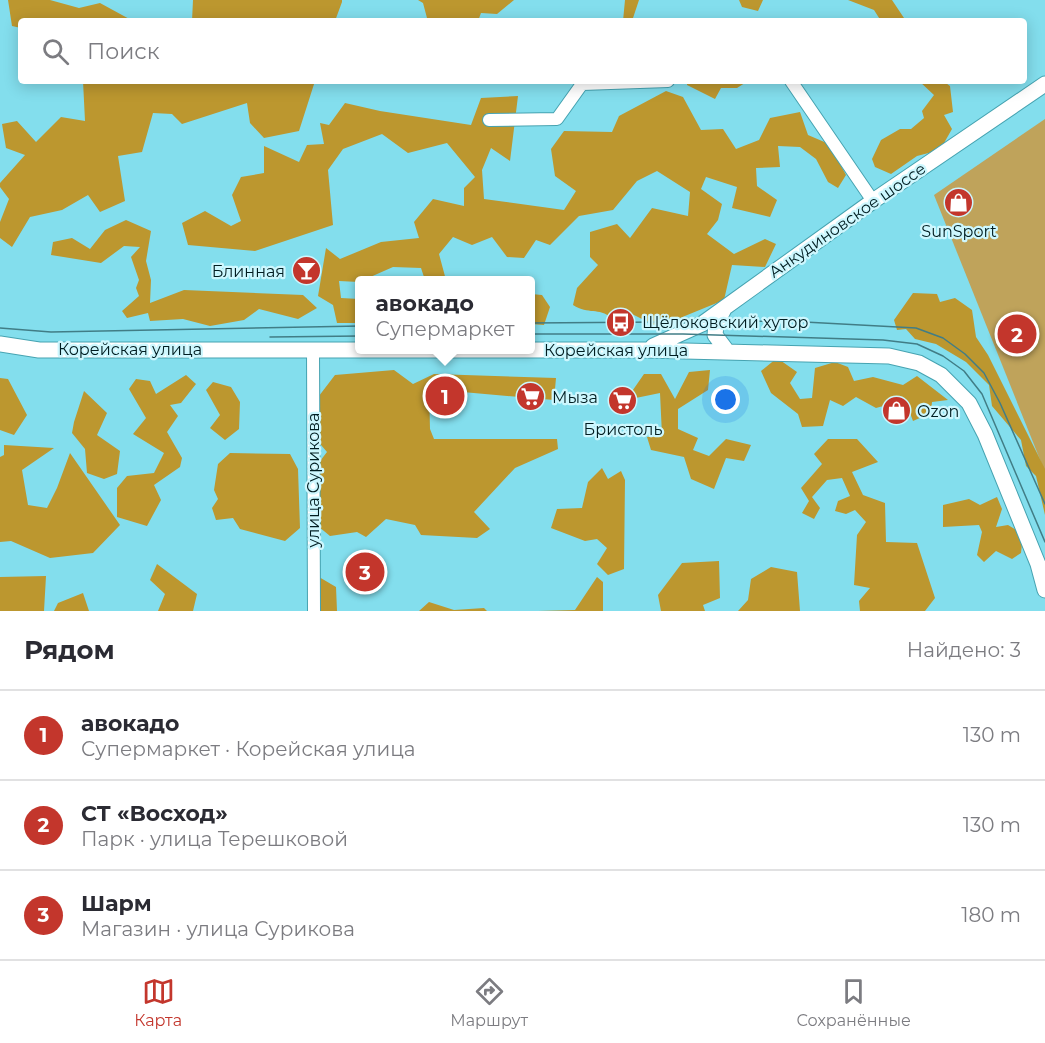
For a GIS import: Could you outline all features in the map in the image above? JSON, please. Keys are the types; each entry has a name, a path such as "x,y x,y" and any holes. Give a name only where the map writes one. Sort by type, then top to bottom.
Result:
{"street":[{"path":"489,120 557,119 582,84"},
{"path":"793,84 873,201"},
{"name":"Анкудиновское шоссе","path":"645,350 692,329 873,201 1045,84"},
{"path":"725,307 716,325 715,335 727,351"},
{"name":"Корейская улица","path":"0,344 39,350 355,350"},
{"name":"улица Сурикова","path":"312,350 314,611"},
{"name":"Корейская улица","path":"535,350 727,351 889,356 919,363 941,375 969,403 985,434 1038,564 1045,590"}],"shaded area":[{"path":"8,0 50,0 79,8 100,3 128,18 18,18 18,27 12,26"},
{"path":"193,0 342,0 336,18 192,18"},
{"path":"418,0 514,0 497,14 481,13 479,18 427,18 423,3"},
{"path":"625,0 639,0 633,18 623,18"},
{"path":"739,0 763,0 758,11 742,7"},
{"path":"848,0 892,0 904,18 879,18 874,10"},
{"path":"83,84 314,84 299,131 264,138 250,123 247,103 182,124 172,114 153,113 142,152 118,156 125,201 100,212 88,195 62,210 30,217 12,247 0,238 0,222 9,199 0,187 0,183 25,155 6,148 2,124 17,121 36,142 61,117 85,121"},
{"path":"743,84 737,88 721,88 715,99 687,85"},
{"path":"922,84 950,86 953,112 944,115 952,129 940,150 917,156 891,174 875,167 872,159 881,140 900,129 911,129 924,118 922,111 934,95"},
{"path":"666,91 683,97 701,130 723,129 736,149 759,140 770,118 800,112 808,135 829,144 846,175 838,188 828,182 816,159 800,147 778,146 780,167 756,168 757,186 777,200 770,217 732,208 737,187 706,177 701,189 722,204 718,220 707,234 734,254 765,239 776,244 765,267 732,265 724,300 658,327 632,314 612,318 573,305 577,288 598,265 590,257 590,232 617,224 630,238 652,208 688,216 690,192 657,171 637,181 613,210 579,216 550,245 536,240 524,258 507,257 492,237 472,245 453,237 439,254 445,276 424,276 421,268 393,267 373,276 355,276 355,282 339,281 341,298 355,299 355,323 337,323 333,305 318,296 326,248 340,259 381,242 419,238 414,222 433,199 464,206 464,188 475,177 447,143 408,153 382,134 343,149 328,170 333,225 255,251 188,245 182,223 205,211 231,226 241,221 232,195 241,177 264,173 264,146 299,162 307,145 324,144 320,123 329,125 345,103 380,111 471,125 481,98 518,96 510,161 491,148 482,170 484,199 564,210 576,191 555,176 551,149 564,131 612,132 619,116"},
{"path":"1045,119 1045,472 934,195"},
{"path":"126,220 151,231 146,261 151,280 150,303 184,290 303,295 317,308 298,319 259,309 244,320 210,326 183,319 150,321 148,313 127,318 122,311 139,296 136,288 139,280 131,257 140,247 124,246 101,263 51,255 53,242 72,238 90,249 105,230"},
{"path":"913,293 937,294 940,302 955,298 972,310 976,337 988,355 1045,469 1045,515 1036,476 1026,466 1021,440 992,406 989,385 966,362 936,344 915,339 906,329 897,330 894,320"},
{"path":"535,294 542,295 550,307 544,325 535,324"},
{"path":"777,358 797,372 790,383 800,399 812,398 815,368 835,362 848,367 854,381 873,377 903,385 917,376 948,400 932,402 931,413 913,421 905,400 876,408 856,397 843,406 830,400 823,426 802,427 798,414 771,393 761,371"},
{"path":"394,370 413,384 434,374 556,378 554,400 429,389 430,429 434,439 557,439 558,449 515,468 474,512 490,529 477,538 421,535 415,525 386,519 366,537 357,532 330,536 313,522 307,478 327,452 310,432 309,409 335,375"},
{"path":"710,370 708,390 678,409 678,429 698,438 693,450 709,456 726,439 751,445 744,461 726,458 714,489 691,479 684,457 651,450 647,437 662,435 660,393 626,400 644,374 661,374 675,399 689,372"},
{"path":"186,375 196,384 181,403 170,405 178,416 167,432 182,458 180,467 154,485 161,500 147,526 117,517 117,488 127,476 154,473 164,453 133,434 146,418 129,389 136,379 150,381 156,394"},
{"path":"0,378 8,379 27,415 14,435 0,430"},
{"path":"213,382 231,387 240,402 239,429 225,440 210,428 220,415 206,390"},
{"path":"84,391 107,413 97,435 120,451 117,474 104,479 87,473 85,449 72,433"},
{"path":"828,439 857,439 878,462 852,472 863,495 885,503 886,542 917,543 935,598 925,611 860,611 859,601 870,588 854,585 857,535 866,522 855,510 846,514 835,511 838,501 850,496 842,478 827,480 812,497 820,508 814,519 802,513 809,501 801,488 822,464 814,454"},
{"path":"4,445 54,448 22,470 28,505 47,508 70,453 120,525 93,553 50,558 11,541 0,542 0,457 4,455"},
{"path":"230,453 290,454 298,469 300,528 285,541 240,529 233,518 216,520 212,508 218,499 214,490 218,464"},
{"path":"602,468 608,479 621,471 625,480 624,569 608,575 597,564 607,548 597,539 585,541 551,528 557,509 582,508 588,482"},
{"path":"997,497 1002,509 996,527 1008,525 1023,534 1021,553 1012,559 996,551 984,562 977,555 982,532 979,525 943,527 943,505 969,499 980,505"},
{"path":"719,561 720,598 703,605 705,611 661,611 658,595 682,563"},
{"path":"157,564 197,594 193,611 158,611 165,594 150,580"},
{"path":"771,567 797,572 800,611 738,611 748,600 751,579"},
{"path":"46,576 44,611 0,611 0,577"},
{"path":"319,577 336,587 337,611 309,611"},
{"path":"597,577 603,582 603,611 538,611 575,610"},
{"path":"83,593 89,611 54,611 58,603"},
{"path":"429,602 454,610 484,608 487,611 419,611"}],"tram line":[{"path":"535,323 786,321 916,328 943,338 965,354 984,373 1000,403 1045,504"},
{"path":"0,328 51,332 355,326"},
{"path":"535,334 683,334 883,340 917,344 943,356 964,371 982,394 1045,542"},
{"path":"270,337 355,336"}],"place":[{"name":"SunSport","path":"959,203"},
{"name":"Блинная","path":"306,271"},
{"name":"Щёлоковский хутор","path":"621,322"},
{"name":"СТ «Восход»","path":"1017,334"},
{"name":"авокадо","path":"445,396"},
{"name":"Мыза","path":"531,397"},
{"name":"Бристоль","path":"623,401"},
{"name":"Ozon","path":"896,411"},
{"name":"Шарм","path":"365,572"}]}
